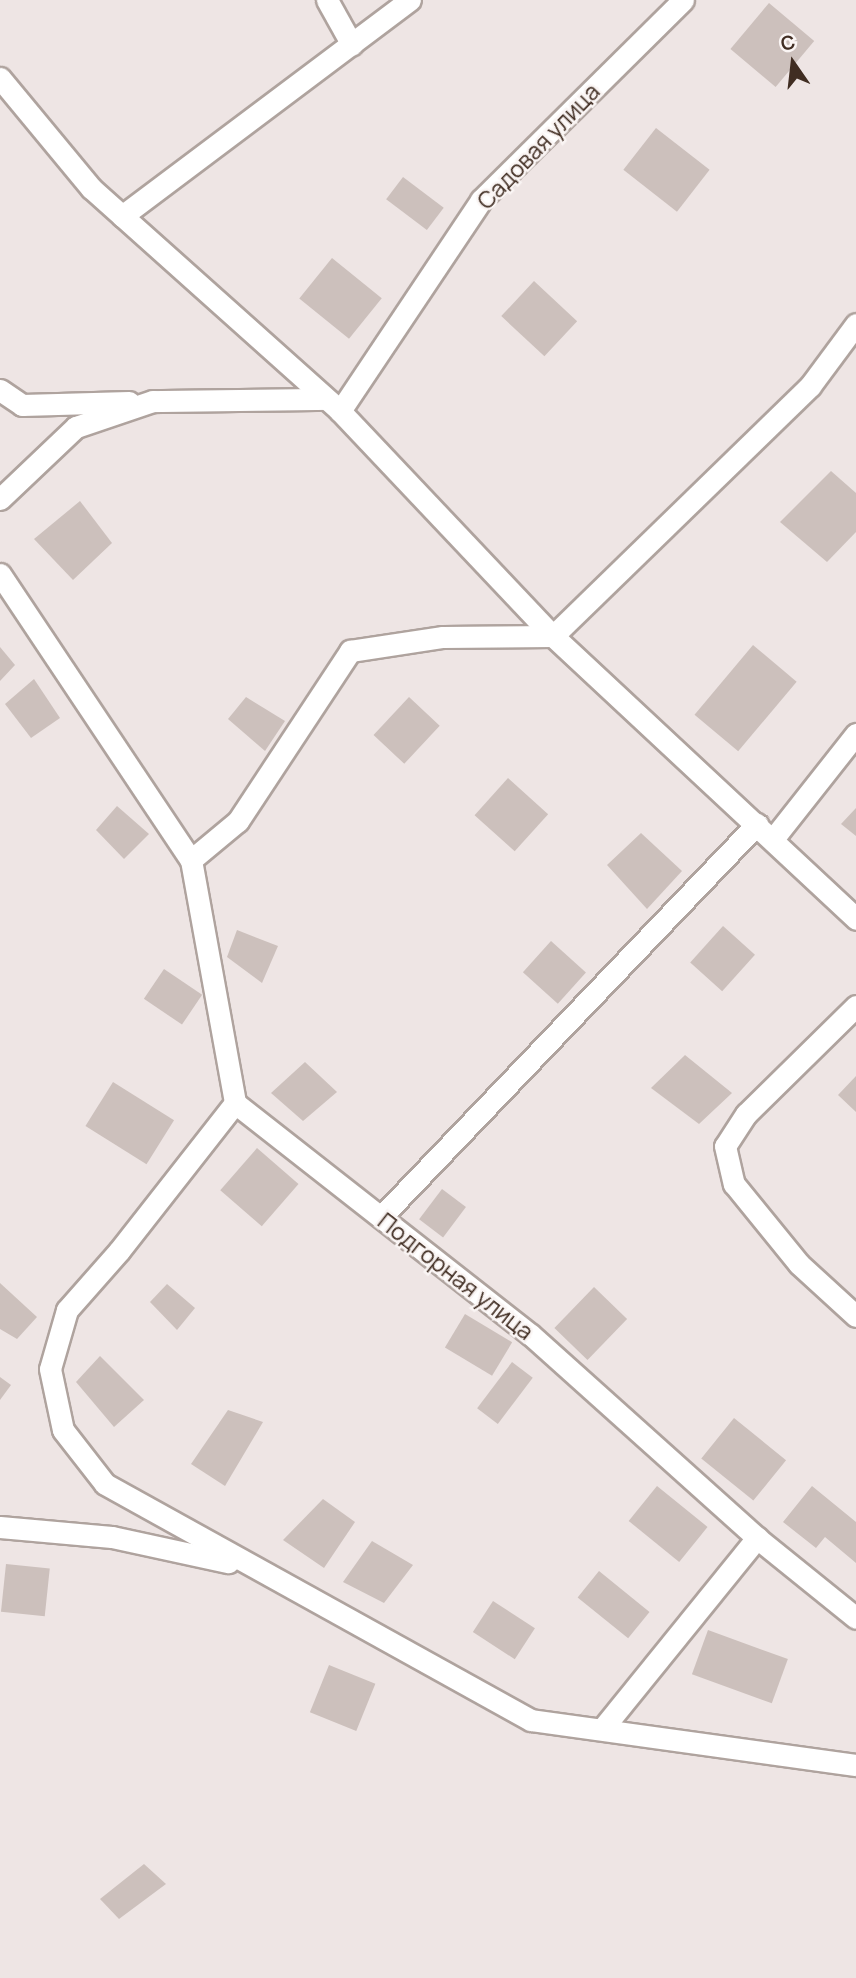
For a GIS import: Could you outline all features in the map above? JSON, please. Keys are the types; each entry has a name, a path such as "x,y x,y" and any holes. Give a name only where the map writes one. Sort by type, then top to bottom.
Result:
{"street":[{"path":"327,0 352,45"},
{"path":"122,216 410,0"},
{"name":"Садовая улица","path":"332,405 481,200 683,0"},
{"path":"0,78 91,188 332,405 553,636 856,919"},
{"path":"191,860 238,821 350,651 443,637 553,636 810,386 856,324"},
{"path":"0,390 22,405 153,401 332,405"},
{"path":"0,499 76,427 153,401"},
{"path":"0,575 191,860 235,1102 119,1251 67,1310 50,1369 63,1430 105,1485 531,1720 856,1765"},
{"path":"773,839 856,734"},
{"path":"381,1217 757,824"},
{"path":"856,1006 746,1114 725,1146 734,1184 799,1264 856,1316"},
{"name":"Подгорная улица","path":"235,1102 531,1335 757,1538 856,1618"},
{"path":"0,1527 112,1537 251,1567"},
{"path":"603,1728 757,1538"}],"building":[{"path":"769,3 814,41 776,87 730,49"},
{"path":"656,128 710,170 677,212 623,170"},
{"path":"403,177 444,208 427,230 386,199"},
{"path":"332,258 382,298 349,339 299,298"},
{"path":"534,281 577,321 544,356 501,316"},
{"path":"831,471 856,493 856,532 827,562 780,522"},
{"path":"80,501 112,543 73,580 34,539"},
{"path":"753,645 797,682 738,751 695,715"},
{"path":"0,647 15,665 0,681"},
{"path":"34,679 60,718 31,738 5,704"},
{"path":"246,697 285,721 265,751 228,719"},
{"path":"409,697 440,726 404,764 374,735"},
{"path":"508,778 548,814 515,851 475,815"},
{"path":"117,806 149,834 124,859 96,830"},
{"path":"856,808 856,836 841,824"},
{"path":"641,833 682,871 647,909 607,865"},
{"path":"723,926 755,955 722,991 690,962"},
{"path":"237,930 278,946 262,983 227,957"},
{"path":"551,941 586,972 558,1004 523,972"},
{"path":"164,969 202,995 182,1025 144,999"},
{"path":"685,1055 732,1093 699,1124 651,1088"},
{"path":"305,1062 337,1092 303,1121 271,1093"},
{"path":"856,1076 856,1112 838,1095"},
{"path":"113,1082 174,1120 147,1164 85,1126"},
{"path":"257,1148 299,1184 262,1226 220,1190"},
{"path":"442,1189 466,1207 443,1237 419,1219"},
{"path":"0,1283 37,1317 17,1339 0,1329"},
{"path":"167,1284 195,1308 177,1330 150,1302"},
{"path":"594,1287 627,1319 587,1360 554,1328"},
{"path":"465,1314 512,1342 492,1376 445,1347"},
{"path":"100,1356 144,1400 114,1427 76,1382"},
{"path":"512,1362 533,1378 498,1424 477,1408"},
{"path":"0,1377 11,1385 0,1400"},
{"path":"228,1410 263,1422 225,1486 191,1464"},
{"path":"734,1418 786,1460 753,1501 701,1458"},
{"path":"657,1486 708,1527 679,1562 629,1521"},
{"path":"812,1486 856,1522 856,1563 825,1537 816,1548 783,1522"},
{"path":"323,1499 355,1522 324,1568 283,1540"},
{"path":"372,1541 413,1565 384,1603 343,1582"},
{"path":"6,1564 50,1569 45,1616 1,1612"},
{"path":"599,1571 650,1612 628,1638 578,1597"},
{"path":"493,1601 535,1628 515,1659 473,1632"},
{"path":"708,1630 788,1659 772,1703 692,1674"},
{"path":"329,1665 375,1684 356,1731 310,1712"},
{"path":"144,1864 166,1884 119,1919 100,1899"}]}
